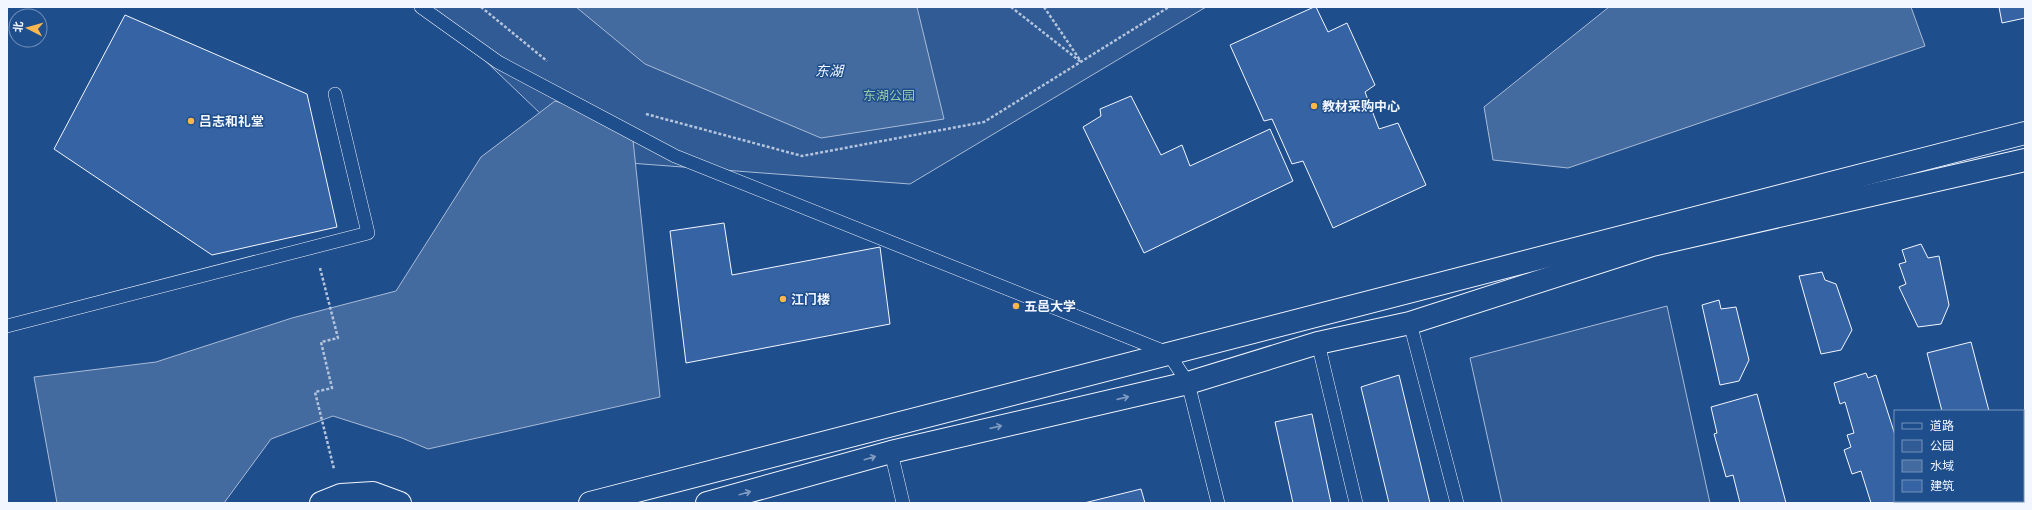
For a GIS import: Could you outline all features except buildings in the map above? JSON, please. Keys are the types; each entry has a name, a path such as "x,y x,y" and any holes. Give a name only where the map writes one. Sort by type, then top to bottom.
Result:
{"street":[{"path":"590,503 2025,132"},
{"path":"707,503 891,452 1188,383 1318,343 1410,323 1652,245 2025,160"},
{"path":"320,503 341,495 373,493 400,503"}],"lane":[{"path":"421,7 498,62 674,156 1168,354 1188,383 1218,503"},
{"path":"7,326 368,233 335,94"},
{"path":"1410,323 1456,503"},
{"path":"1318,343 1356,503"},
{"path":"891,452 903,503"}],"path":[{"path":"481,7 553,66"},
{"path":"1011,7 1081,62"},
{"path":"1044,7 1081,62"},
{"path":"641,113 802,156 984,122 1169,7"},
{"path":"315,246 338,338 321,342 332,388 315,392 341,495"}],"green space":[{"name":"东湖公园","path":"429,7 1206,7 910,184 589,160"},
{"path":"1667,306 1710,503 1502,503 1470,358"}],"water":[{"name":"东湖","path":"576,7 917,7 944,119 821,138 645,64"},
{"path":"1609,7 1911,7 1925,46 1568,168 1493,160 1484,107"},
{"path":"555,101 572,106 633,140 660,397 428,449 402,438 333,416 271,439 224,503 57,503 34,377 156,362 292,318 396,291 481,157"}],"place":[{"name":"教材采购中心","path":"1314,106"},
{"name":"吕志和礼堂","path":"191,121"},
{"name":"江门楼","path":"783,299"},
{"name":"五邑大学","path":"1016,306"}]}
